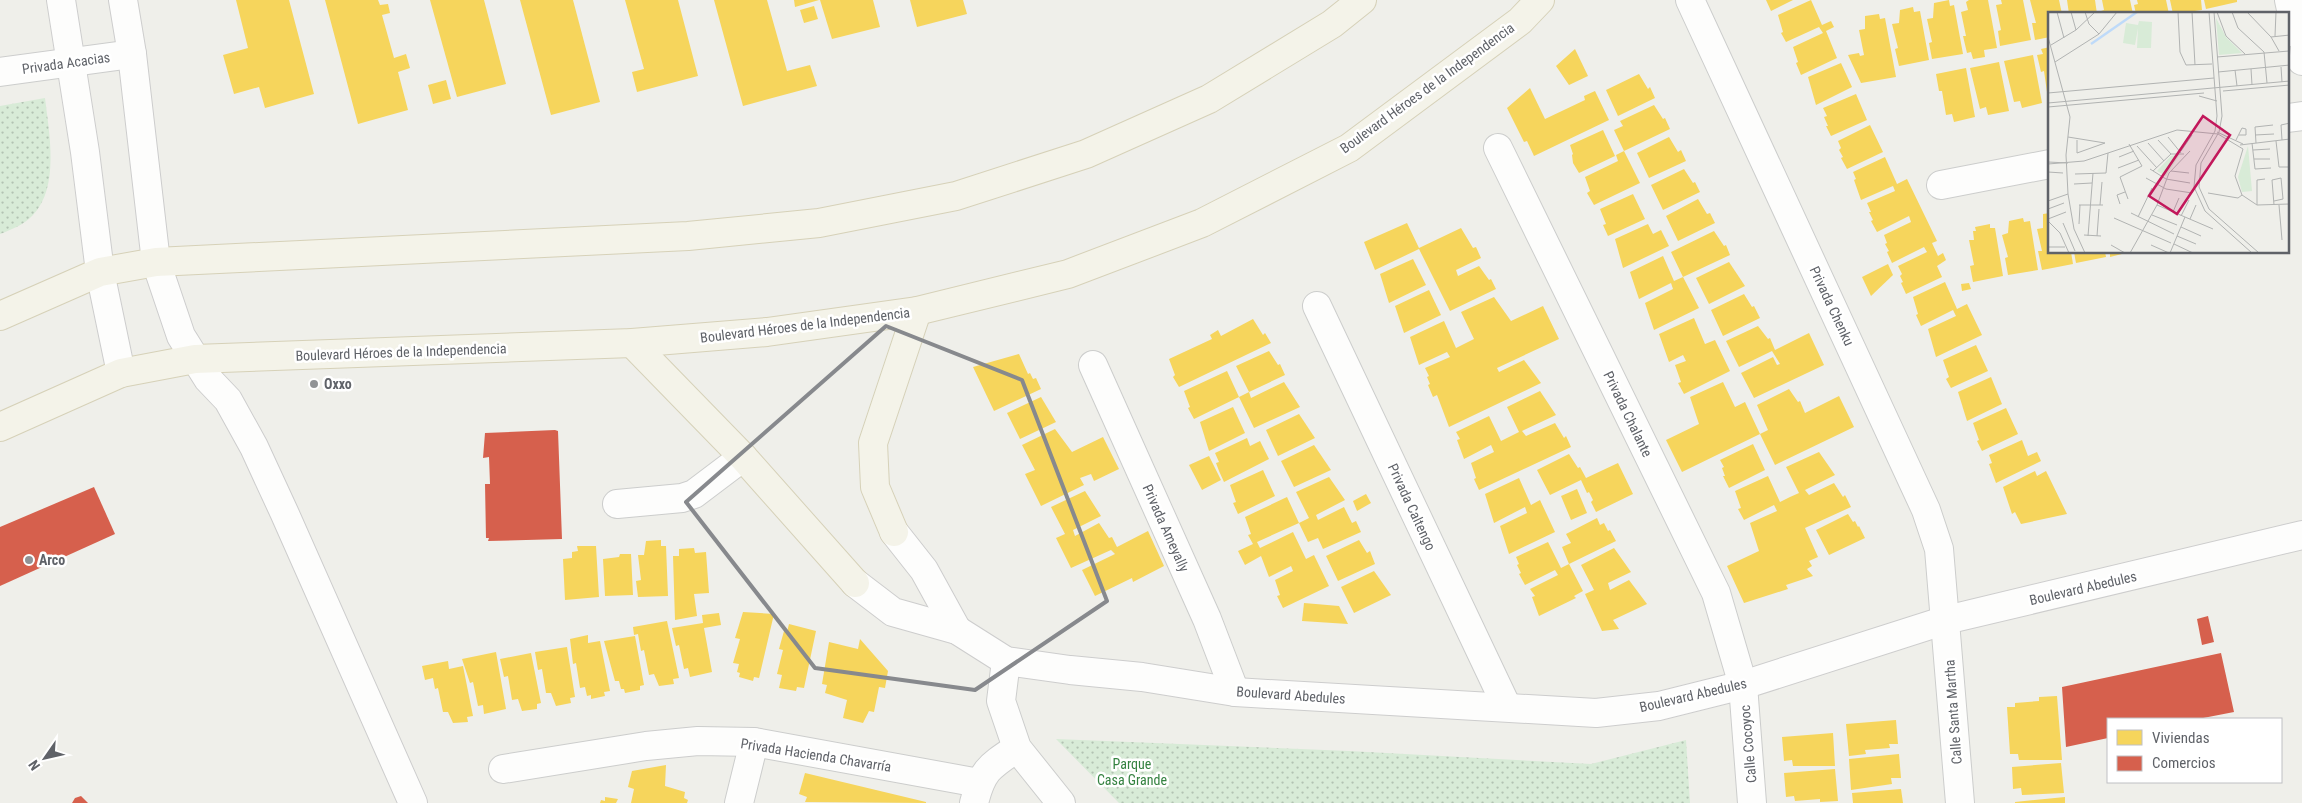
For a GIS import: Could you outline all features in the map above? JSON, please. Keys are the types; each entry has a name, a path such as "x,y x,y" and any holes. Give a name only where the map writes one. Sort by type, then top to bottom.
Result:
{"main road":[{"path":"0,316 100,272 156,262 688,236 819,223 956,196 1086,154 1209,100 1332,24 1362,0"},
{"name":"Boulevard Héroes de la Independencia","path":"0,427 121,373 195,359 632,343 767,332 917,311 1068,274 1202,223 1349,148 1520,21 1540,0"},
{"path":"894,532 875,488 873,443 917,311"},
{"path":"632,343 743,457 855,583"}],"street":[{"path":"61,0 72,62 100,272 121,373"},
{"path":"123,0 132,54 156,262 181,336 208,379 228,400 254,448 413,803"},
{"name":"Privada Chenku","path":"1690,0 1926,510 1939,549 1946,620"},
{"path":"2289,0 2302,61"},
{"name":"Privada Acacias","path":"0,72 132,54"},
{"name":"Privada Chalante","path":"1498,148 1716,593 1743,685"},
{"path":"1941,185 2048,164"},
{"name":"Privada Caltengo","path":"1316,306 1507,707"},
{"name":"Privada Ameyally","path":"1093,365 1207,619 1235,692"},
{"path":"617,504 682,498 694,494 743,457"},
{"name":"Boulevard Abedules","path":"894,532 924,570 957,630"},
{"name":"Boulevard Abedules","path":"855,583 893,612 957,630 1006,661 1142,677 1235,692 1596,713 1659,706 1743,685 1946,620 2302,535"},
{"name":"Calle Santa Martha","path":"1946,620 1960,803"},
{"path":"1006,661 1001,701 1017,748 1061,803"},
{"name":"Calle Cocoyoc","path":"1743,685 1752,803"},
{"name":"Privada Hacienda Chavarría","path":"503,769 646,746 698,741 754,742 977,793"},
{"path":"739,803 754,742"},
{"path":"977,793 991,765 1017,748"}],"highlighted area":[{"path":"886,326 1022,380 1107,601 975,690 815,668 686,502"}],"green space":[{"path":"45,98 51,159 47,190 41,203 30,218 0,234 0,106"},
{"name":"Parque Casa Grande","path":"1056,739 1349,751 1591,764 1686,740 1690,803 1119,803"}],"building: Viviendas":[{"path":"236,0 289,0 314,94 265,108 259,87 234,94 223,55 248,48"},
{"path":"325,0 378,0 380,5 388,4 390,13 382,15 394,58 406,54 410,68 398,72 408,110 358,124"},
{"path":"430,0 484,0 506,84 457,97"},
{"path":"520,0 573,0 600,102 551,115"},
{"path":"625,0 678,0 698,76 637,92 632,72 644,69"},
{"path":"714,0 767,0 787,71 810,65 817,86 743,106"},
{"path":"794,0 819,0 795,7"},
{"path":"820,0 873,0 880,27 832,39"},
{"path":"910,0 963,0 967,14 917,27"},
{"path":"1766,0 1793,0 1771,11"},
{"path":"1811,0 1822,25 1831,21 1834,27 1826,31 1837,58 1801,75 1796,63 1798,62 1793,47 1823,33 1819,27 1786,42 1781,33 1783,32 1778,15"},
{"path":"1949,0 1950,6 1954,5 1963,54 1932,59 1929,43 1932,42 1927,19 1933,18 1934,3"},
{"path":"1969,0 1988,0 1997,48 1984,50 1985,57 1973,59 1971,52 1967,53 1961,12 1968,10 1966,2"},
{"path":"2001,0 2023,0 2031,40 2000,46 1998,31 2001,30 1996,5 2002,4"},
{"path":"2030,0 2059,0 2062,12 2048,12 2048,37 2035,40 2032,23 2036,23"},
{"path":"2067,0 2095,0 2097,12 2069,12"},
{"path":"2102,0 2130,0 2133,12 2101,12 2104,10"},
{"path":"2137,0 2166,0 2169,12 2136,12 2134,5 2138,4"},
{"path":"2170,0 2201,0 2202,10 2173,12"},
{"path":"2204,0 2237,0 2237,2 2206,9"},
{"path":"814,6 818,19 804,23 800,10"},
{"path":"1913,7 1914,12 1920,11 1929,60 1899,66 1895,49 1898,48 1892,24 1899,23 1900,10"},
{"path":"1879,14 1880,19 1885,18 1896,77 1861,83 1848,55 1859,53 1860,56 1864,55 1859,30 1865,29 1865,16"},
{"path":"2048,47 2048,99 2044,71 2041,72 2037,55 2043,54 2041,49"},
{"path":"1575,49 1588,76 1569,85 1556,66"},
{"path":"2033,55 2042,103 2022,108 2020,101 2014,102 2004,61"},
{"path":"1999,62 2009,111 1988,115 1986,107 1980,109 1970,68"},
{"path":"1841,63 1852,87 1816,105 1808,77"},
{"path":"1966,68 1975,117 1954,122 1952,114 1946,115 1942,91 1939,91 1936,74"},
{"path":"1639,74 1648,89 1650,87 1655,98 1618,116 1606,90"},
{"path":"446,80 451,99 433,104 428,85"},
{"path":"1530,88 1545,119 1585,100 1584,96 1595,91 1609,120 1534,156 1527,141 1524,142 1507,108"},
{"path":"1856,94 1867,120 1831,136 1826,126 1828,126 1824,117 1827,116 1823,108"},
{"path":"1654,105 1663,119 1665,118 1670,129 1624,151 1614,130 1623,126 1620,121"},
{"path":"1870,125 1883,152 1847,169 1841,158 1843,157 1839,150 1841,148 1838,141"},
{"path":"1603,130 1615,156 1579,173 1573,163 1570,145"},
{"path":"1669,137 1678,152 1681,150 1686,161 1649,178 1637,153"},
{"path":"1624,151 1640,183 1594,205 1587,193 1590,191 1585,177 1618,161 1616,155"},
{"path":"1885,157 1897,184 1907,179 1937,241 1932,243 1938,256 1943,253 1946,260 1937,266 1942,277 1906,294 1901,283 1903,282 1900,276 1902,274 1898,266 1927,252 1924,247 1892,263 1887,252 1889,251 1885,244 1887,243 1884,235 1911,222 1909,216 1877,232 1871,221 1873,220 1867,203 1895,191 1893,186 1861,200 1854,180 1856,179 1853,172"},
{"path":"1684,169 1693,183 1695,182 1700,192 1663,210 1651,185"},
{"path":"1633,194 1645,219 1608,236 1603,225 1606,224 1600,209"},
{"path":"1698,199 1707,214 1710,213 1715,223 1678,241 1666,216"},
{"path":"2048,213 2048,254 2071,254 2073,264 2042,270 2038,251 2042,251 2037,229 2043,228 2043,214"},
{"path":"2023,218 2024,222 2030,221 2038,270 2008,275 2005,258 2008,257 2002,235 2008,233 2009,221"},
{"path":"1407,223 1419,248 1461,228 1473,248 1476,247 1481,258 1456,270 1458,276 1479,266 1489,280 1491,279 1496,289 1450,311 1419,249 1375,270 1364,242"},
{"path":"1648,224 1653,234 1661,230 1669,246 1623,268 1615,239"},
{"path":"1990,224 1990,228 1995,228 2003,276 1973,282 1970,266 1974,265 1969,240 1974,240 1973,231 1976,231 1975,227"},
{"path":"1714,231 1724,246 1726,245 1730,255 1683,277 1671,252"},
{"path":"2074,254 2105,254 2106,257 2076,263"},
{"path":"2110,254 2122,254 2110,257"},
{"path":"1663,256 1674,281 1683,277 1699,308 1654,330 1645,303 1673,289 1671,283 1639,299 1630,272"},
{"path":"1413,259 1426,285 1389,303 1380,274"},
{"path":"1729,262 1745,286 1709,304 1696,278"},
{"path":"1888,264 1893,275 1871,296 1862,277"},
{"path":"1945,282 1957,309 1967,304 1982,335 1936,357 1928,329 1956,316 1953,310 1921,326 1916,315 1918,314 1913,297"},
{"path":"1969,283 1971,289 1962,291 1961,284"},
{"path":"1429,290 1441,315 1404,333 1395,306"},
{"path":"1744,294 1752,307 1754,306 1760,318 1723,336 1711,310"},
{"path":"1494,297 1511,321 1543,306 1559,339 1497,368 1499,372 1524,360 1541,383 1449,427 1437,395 1433,397 1428,385 1430,384 1427,377 1429,376 1425,368 1450,357 1447,352 1419,365 1410,337 1444,321 1456,348 1474,339 1461,312"},
{"path":"1694,318 1705,344 1715,340 1730,371 1684,394 1678,383 1681,382 1675,365 1686,361 1683,355 1669,362 1659,334"},
{"path":"1253,319 1263,335 1265,333 1271,343 1179,387 1173,377 1175,375 1169,359 1212,339 1210,335 1218,330 1221,336"},
{"path":"1758,326 1768,339 1770,338 1775,350 1809,333 1824,365 1754,398 1741,373 1773,357 1777,365 1780,364 1772,351 1739,367 1726,341"},
{"path":"1976,345 1988,371 1951,388 1946,379 1949,377 1943,360"},
{"path":"1269,351 1278,365 1280,364 1285,375 1249,392 1236,366"},
{"path":"1019,354 1028,374 1030,373 1033,379 1036,378 1041,389 994,411 973,367"},
{"path":"1227,371 1239,397 1194,419 1188,408 1190,407 1184,391"},
{"path":"1991,377 2002,404 1967,421 1958,392"},
{"path":"1284,382 1300,407 1254,428 1239,397 1249,392 1251,398"},
{"path":"1723,382 1735,407 1745,402 1760,434 1682,472 1666,440 1699,424 1690,397"},
{"path":"1789,389 1798,402 1800,401 1805,413 1839,396 1854,427 1775,465 1760,434 1768,430 1757,405"},
{"path":"1540,391 1556,415 1522,431 1526,436 1555,423 1564,438 1566,436 1571,447 1479,490 1474,479 1476,478 1471,463 1494,452 1491,445 1464,459 1457,440 1460,439 1456,432 1489,416 1501,441 1519,432 1507,407"},
{"path":"1041,397 1056,422 1020,439 1007,413"},
{"path":"1233,407 1245,433 1209,451 1200,422"},
{"path":"2006,408 2018,434 1982,451 1977,441 1979,440 1973,423"},
{"path":"1299,414 1315,438 1278,456 1266,430"},
{"path":"1055,429 1072,452 1103,437 1119,469 1094,481 1091,474 1080,478 1084,485 1041,506 1025,474 1035,470 1022,445"},
{"path":"1247,438 1250,446 1260,441 1269,459 1224,482 1216,463 1219,462 1215,453"},
{"path":"2022,440 2028,456 2037,452 2041,461 1996,483 1989,464 1992,463 1989,455"},
{"path":"1753,444 1765,470 1729,488 1723,476 1725,476 1722,468 1724,467 1720,460"},
{"path":"1314,445 1331,470 1294,487 1281,461"},
{"path":"1819,452 1835,475 1805,490 1809,495 1834,483 1843,497 1845,495 1851,507 1805,528 1818,557 1809,561 1812,566 1807,569 1813,576 1786,585 1788,589 1744,603 1727,566 1759,551 1750,523 1777,511 1774,505 1744,520 1738,509 1741,508 1735,491 1768,476 1780,502 1799,493 1786,467"},
{"path":"1569,454 1586,478 1618,463 1633,494 1596,512 1591,502 1593,500 1589,492 1587,493 1581,480 1550,495 1537,470"},
{"path":"1209,456 1221,480 1202,490 1189,465"},
{"path":"1263,470 1275,496 1238,514 1233,503 1236,502 1230,485"},
{"path":"2035,471 2037,476 2046,471 2067,514 2021,524 2015,512 2012,514 2003,487"},
{"path":"1329,477 1345,500 1316,515 1318,520 1344,507 1352,523 1356,521 1361,532 1323,549 1318,538 1308,542 1299,523 1309,518 1296,492"},
{"path":"1519,478 1531,505 1540,500 1555,532 1509,554 1500,526 1527,513 1525,507 1494,523 1485,494"},
{"path":"1577,489 1587,513 1571,520 1561,496"},
{"path":"1085,491 1101,516 1073,530 1075,536 1099,523 1109,538 1112,537 1117,547 1148,531 1164,566 1133,582 1132,578 1095,596 1082,570 1115,554 1111,550 1071,568 1056,538 1065,534 1051,507"},
{"path":"1366,494 1371,503 1357,511 1353,501"},
{"path":"1287,497 1299,523 1257,542 1260,548 1293,532 1306,559 1314,555 1329,586 1283,608 1277,596 1280,595 1275,580 1293,571 1291,566 1269,577 1261,556 1245,565 1238,551 1253,544 1248,535 1251,534 1245,517"},
{"path":"1848,514 1853,522 1855,521 1859,526 1865,538 1829,555 1816,530"},
{"path":"1597,518 1600,525 1604,523 1608,531 1610,530 1616,541 1569,564 1562,547 1571,543 1566,534"},
{"path":"661,540 661,546 666,546 668,596 638,597 636,581 641,580 638,555 644,555 646,541"},
{"path":"1359,540 1367,553 1370,551 1375,564 1338,581 1326,556"},
{"path":"1548,542 1561,568 1569,564 1583,591 1574,596 1576,598 1539,616 1532,597 1535,596 1530,589 1558,575 1555,570 1525,585 1519,574 1521,573 1516,557"},
{"path":"577,546 596,546 599,597 565,600 563,559 572,558 572,552 578,551"},
{"path":"694,548 695,553 706,552 709,593 694,594 697,616 675,620 673,556 679,556 679,549"},
{"path":"1614,548 1631,572 1608,583 1610,590 1629,580 1647,604 1613,620 1619,629 1602,631 1585,594 1594,590 1581,565"},
{"path":"620,554 631,554 633,595 605,596 603,559 619,557"},
{"path":"1374,571 1391,595 1354,613 1341,587"},
{"path":"1304,603 1339,606 1348,624 1302,621"},
{"path":"743,612 774,614 759,678 754,677 753,681 739,677 740,673 737,672 739,664 733,663 740,639 735,638"},
{"path":"719,613 721,625 704,628 712,672 690,677 688,668 684,669 679,645 676,646 672,628 703,623 702,615"},
{"path":"667,621 679,678 673,679 674,684 659,686 654,674 649,675 644,650 641,651 638,634 634,635 633,627"},
{"path":"789,624 816,631 804,688 797,687 796,691 779,688 782,675 777,674 783,650 779,649 784,631 787,632"},
{"path":"588,635 588,643 600,641 610,691 604,692 605,696 591,699 591,695 587,696 585,687 580,688 576,663 573,664 570,639"},
{"path":"635,636 644,685 640,686 640,690 625,693 624,689 621,689 619,681 615,681 604,641"},
{"path":"860,639 888,671 885,688 879,687 874,712 869,711 863,723 843,718 847,700 825,693 827,685 822,684 829,642 858,649"},
{"path":"567,647 575,697 570,698 571,703 556,706 551,693 546,693 542,669 538,670 535,652"},
{"path":"496,652 506,709 484,714 483,705 478,706 473,682 470,683 462,659"},
{"path":"531,653 541,703 537,704 537,709 522,711 518,699 512,700 508,676 504,677 500,659"},
{"path":"448,661 449,669 463,666 473,716 467,717 468,722 453,723 448,712 443,712 438,688 435,689 433,678 425,680 422,666"},
{"path":"2057,696 2062,760 2019,760 2018,754 2010,754 2007,707 2015,707 2015,703 2039,701 2039,697"},
{"path":"1896,720 1898,744 1889,744 1890,748 1865,750 1866,754 1849,756 1846,724"},
{"path":"1833,733 1835,766 1793,766 1792,760 1784,761 1782,737"},
{"path":"1899,754 1901,778 1891,778 1892,784 1851,790 1849,759"},
{"path":"2061,763 2064,793 2022,795 2021,788 2013,789 2012,767"},
{"path":"666,765 665,786 685,792 684,798 688,800 687,803 631,803 634,789 628,787 632,771"},
{"path":"1835,769 1838,801 1820,802 1820,799 1795,801 1794,796 1786,797 1784,773"},
{"path":"805,773 926,803 805,802 807,797 799,794"},
{"path":"1901,789 1903,803 1853,803 1852,793"},
{"path":"605,797 618,799 616,803 600,803 601,800 605,801"},
{"path":"2065,797 2065,803 2015,803 2015,802"}],"building: Comercios":[{"path":"558,431 562,539 488,541 489,538 486,538 485,484 490,484 489,457 483,458 485,433"},
{"name":"Arco","path":"94,487 115,534 0,586 0,527"},
{"path":"2208,616 2214,642 2202,645 2197,619"},
{"path":"2221,653 2234,712 2203,718 2107,718 2107,738 2066,747 2062,687"},
{"path":"81,796 88,803 72,803 75,798"}],"place":[{"name":"Oxxo","path":"314,384"},
{"name":"Arco","path":"29,560"}]}
